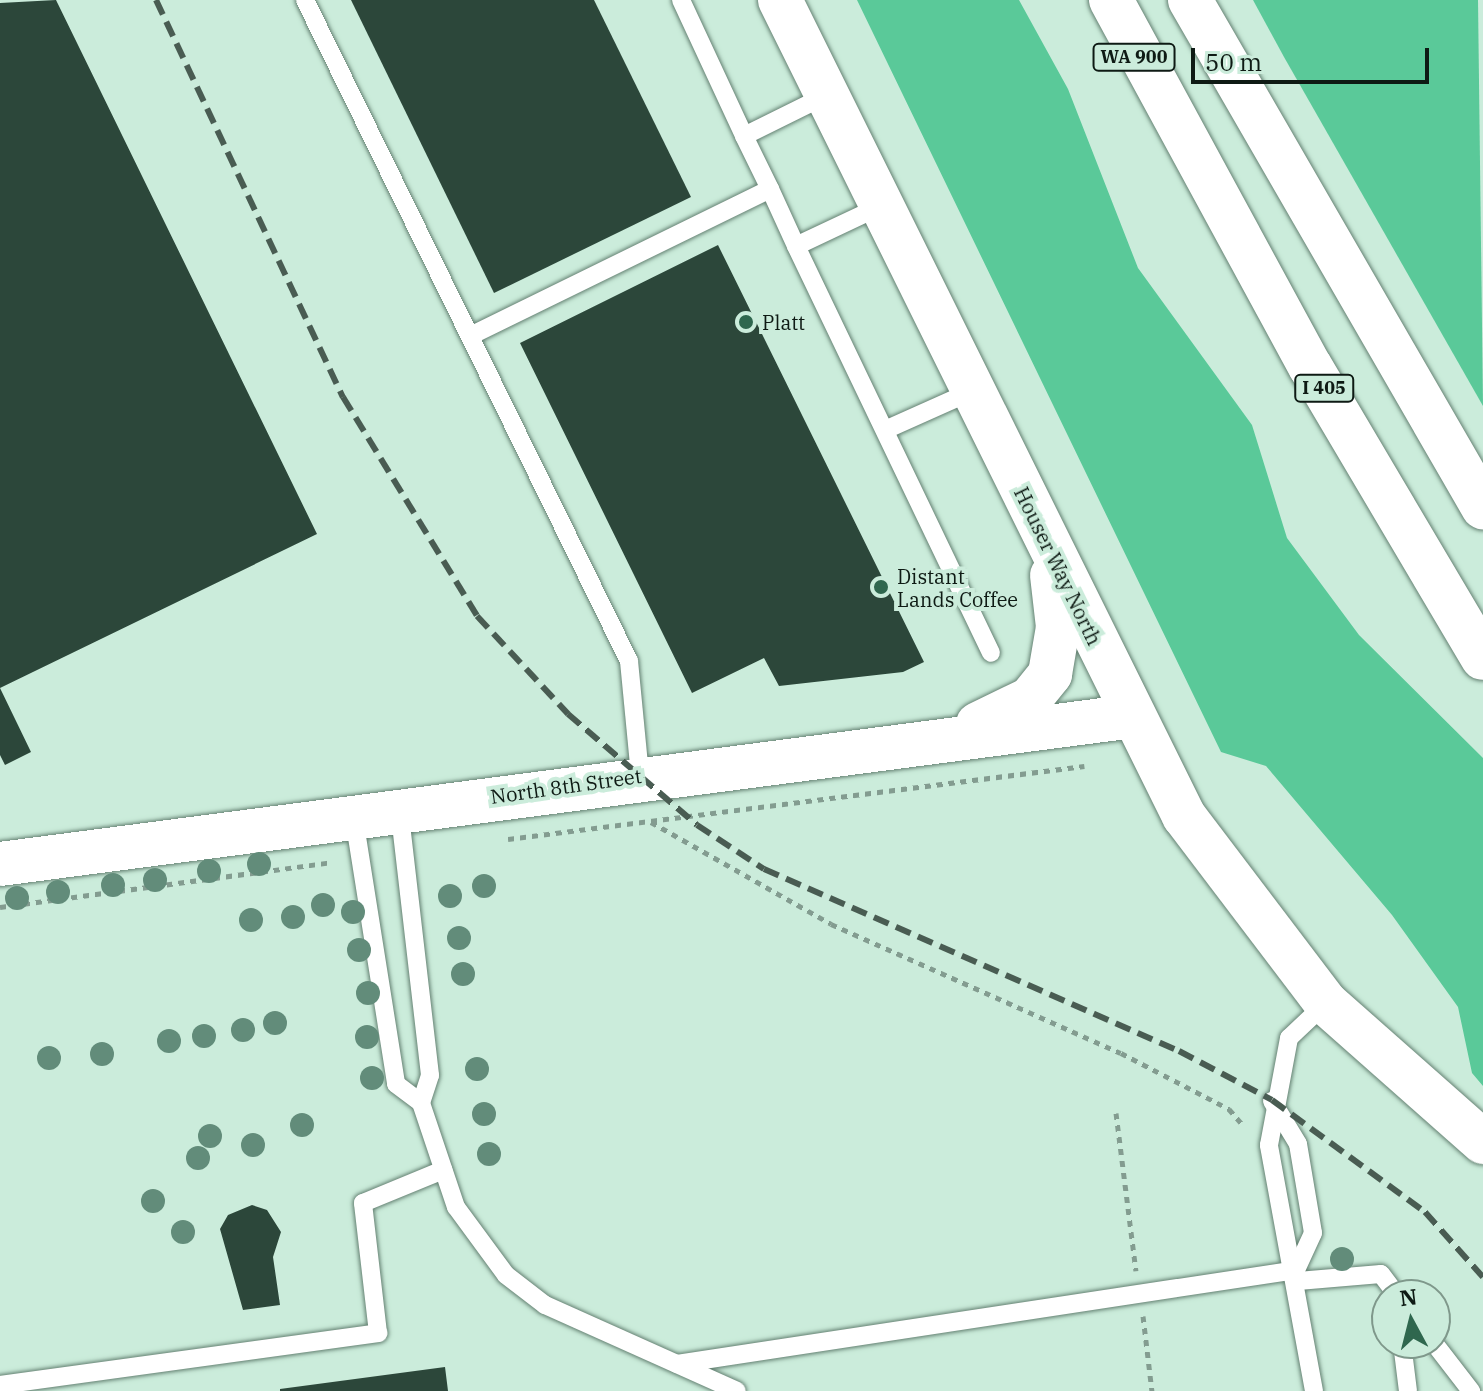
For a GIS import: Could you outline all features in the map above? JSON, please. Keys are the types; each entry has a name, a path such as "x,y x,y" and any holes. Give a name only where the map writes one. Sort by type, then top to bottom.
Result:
{"main road":[{"name":"Houser Way North","path":"780,0 1184,816 1326,1003 1483,1142"},
{"name":"WA 900","path":"1095,0 1172,115"},
{"name":"I 405","path":"1111,0 1172,115 1483,658"},
{"path":"1190,0 1483,507"},
{"path":"935,741 1030,699 1050,674 1058,627 1049,548"},
{"name":"North 8th Street","path":"0,864 640,776 1133,716"}],"lane":[{"path":"305,0 629,661 640,776"},
{"path":"681,0 991,653"},
{"path":"744,136 827,95"},
{"path":"470,336 770,189"},
{"path":"796,246 881,206"},
{"path":"885,430 972,391"},
{"path":"399,809 430,1075 421,1103"},
{"path":"354,815 396,1084 421,1103 443,1170 474,1239 506,1275 545,1305 737,1391"},
{"path":"1314,1391 1297,1275 1280,1236 1269,1145 1272,1100 1289,1038 1326,1003"},
{"path":"1272,1100 1298,1144 1313,1233 1297,1275"},
{"path":"0,1385 378,1333 363,1203 443,1170"},
{"path":"677,1364 1140,1294 1297,1275 1381,1274 1385,1279"},
{"path":"1404,1359 1408,1391"},
{"path":"1446,1359 1471,1391"}],"path":[{"path":"496,841 1084,766"},
{"path":"650,821 831,924 1121,1053 1229,1109 1243,1125"},
{"path":"0,907 361,858"},
{"path":"1116,1113 1152,1391"}],"green space":[{"path":"857,0 1019,0 1068,89 1138,268 1252,425 1287,538 1359,635 1483,758 1483,1086 1472,1073 1458,1007 1392,915 1266,766 1221,752"},
{"path":"1253,0 1478,0 1483,406 1284,57"}],"building":[{"path":"56,0 317,534 0,688 0,3"},
{"path":"351,0 594,0 691,197 494,293"},
{"path":"718,245 924,662 903,672 779,686 764,658 692,693 520,343"},
{"path":"0,688 31,752 5,765 0,755"},
{"path":"252,1205 267,1210 281,1232 273,1257 280,1305 243,1310 220,1229 228,1215"},
{"path":"445,1367 448,1391 280,1391 280,1389"}],"railway":[{"path":"156,0 343,397 477,616 568,714 697,825 764,869 1179,1051 1272,1100 1425,1212 1483,1277"}],"place":[{"name":"Platt","path":"746,322"},
{"name":"Distant Lands Coffee","path":"881,587"}]}
